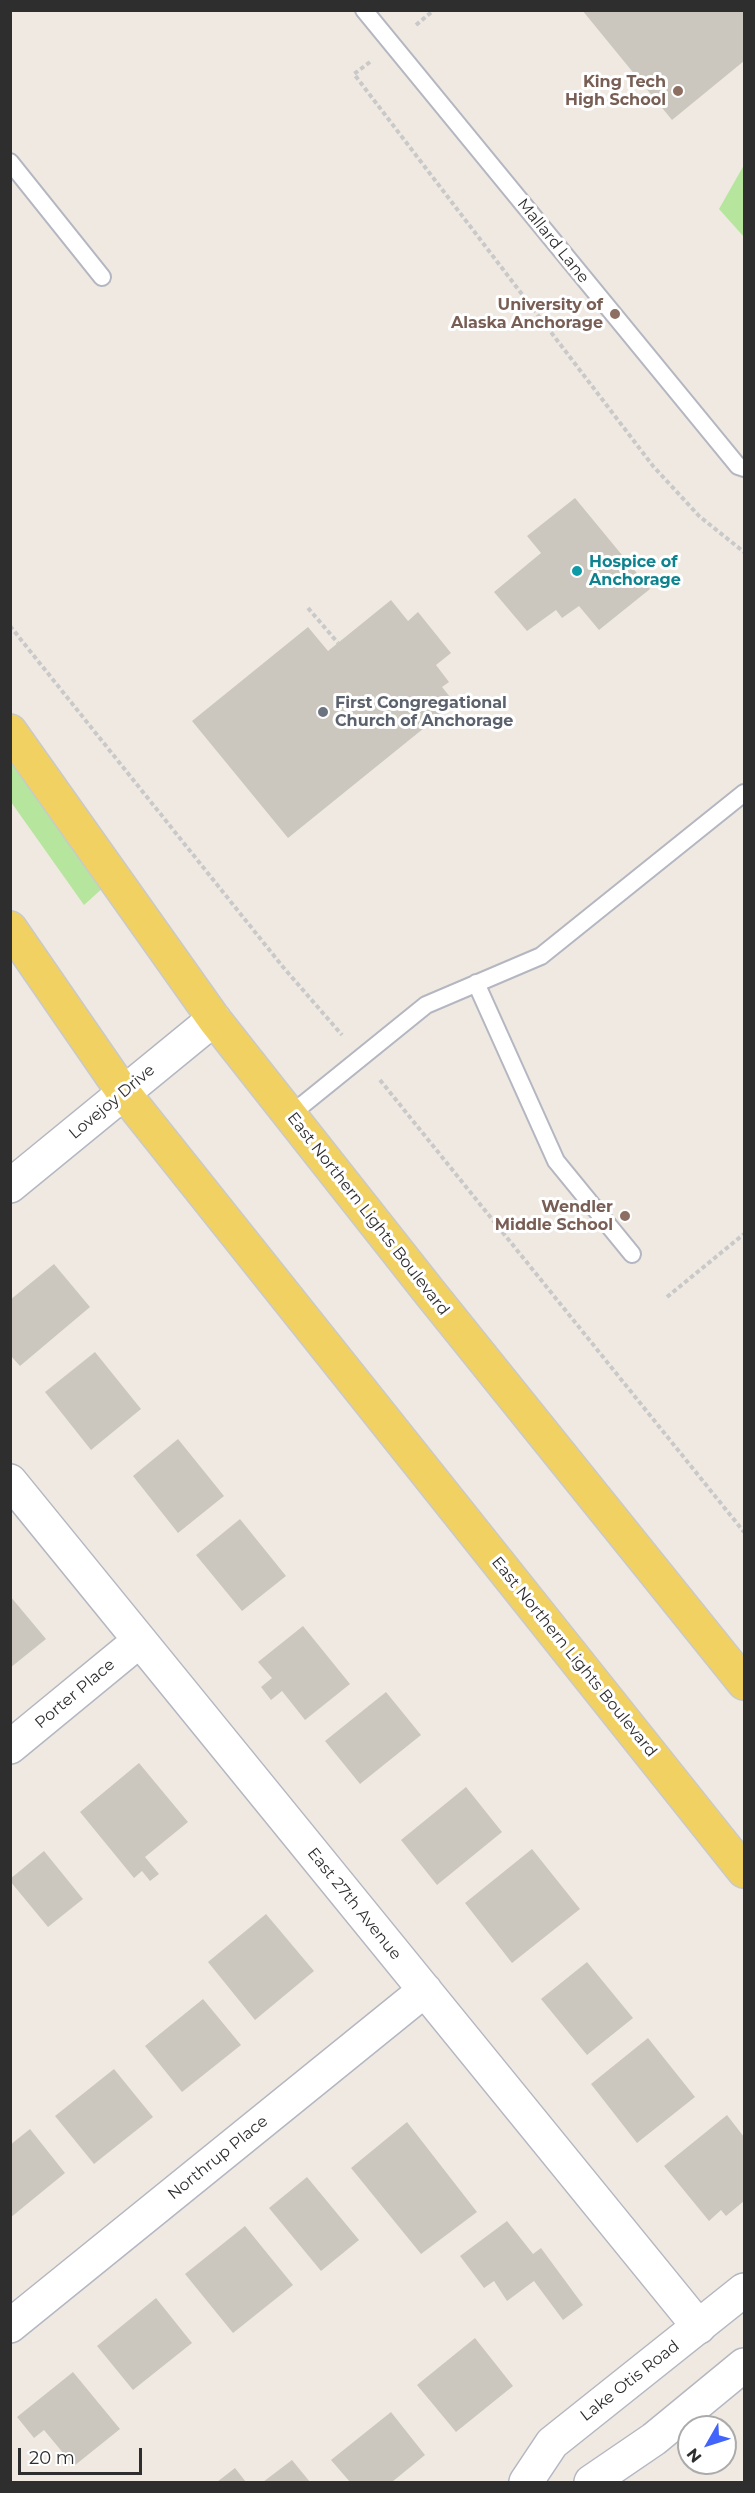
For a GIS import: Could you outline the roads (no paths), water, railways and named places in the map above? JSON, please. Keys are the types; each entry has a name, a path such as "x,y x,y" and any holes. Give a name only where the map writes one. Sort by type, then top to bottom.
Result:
{"main road":[{"name":"East Northern Lights Boulevard","path":"10,730 214,1018 431,1294 744,1683"},
{"name":"East Northern Lights Boulevard","path":"10,928 123,1092 744,1871"}],"street":[{"name":"Lovejoy Drive","path":"10,1186 214,1018"},
{"name":"East 27th Avenue","path":"10,1480 699,2327"},
{"name":"Porter Place","path":"10,1747 139,1641"},
{"name":"Northrup Place","path":"10,2326 425,1990"},
{"name":"Lake Otis Road","path":"526,2482 552,2443 744,2290"},
{"path":"591,2482 654,2439 744,2365"}],"lane":[{"name":"Mallard Lane","path":"364,10 738,466 744,468"},
{"path":"10,162 102,277"},
{"path":"290,1114 426,1005 541,956 744,793"},
{"path":"476,983 556,1161 632,1254"}],"place":[{"name":"King Tech High School","path":"678,91"},
{"name":"University of Alaska Anchorage","path":"615,314"},
{"name":"Hospice of Anchorage","path":"577,571"},
{"name":"First Congregational Church of Anchorage","path":"323,712"},
{"name":"Wendler Middle School","path":"625,1216"}]}
